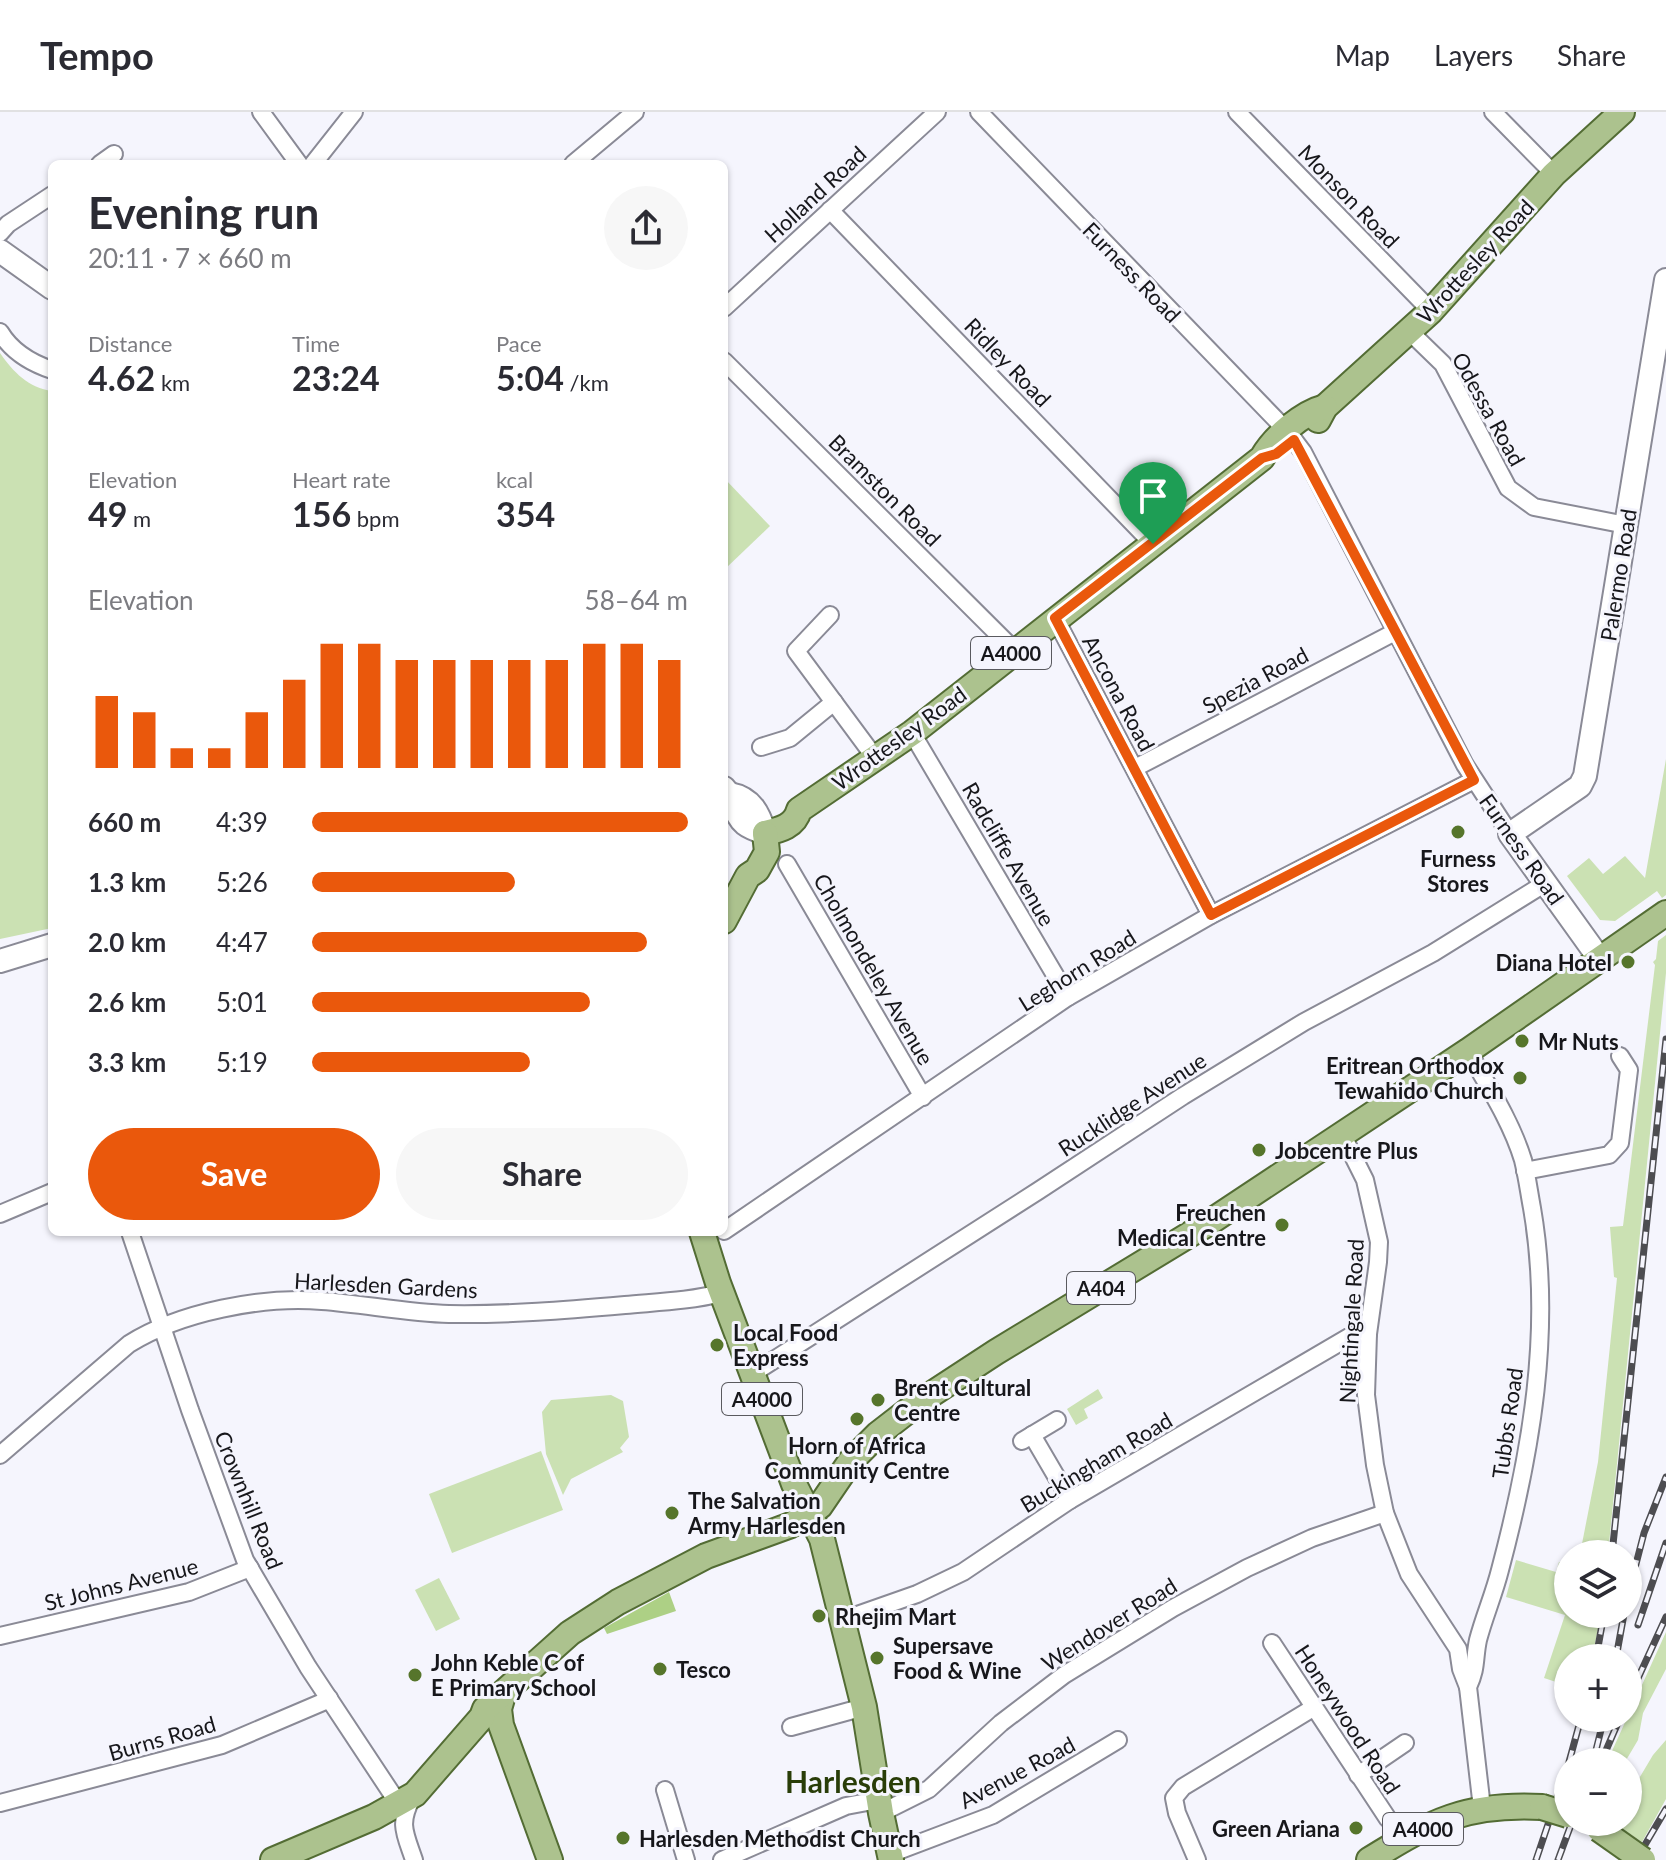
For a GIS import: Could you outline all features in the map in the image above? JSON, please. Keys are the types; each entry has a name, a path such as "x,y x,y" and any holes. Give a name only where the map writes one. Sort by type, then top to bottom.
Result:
{"main road":[{"name":"Wrottesley Road","path":"767,849 781,813 790,808 799,810 912,733 1262,458 1269,446 1290,435 1313,410 1325,407 1431,311 1554,174 1622,112"},
{"path":"728,914 767,849"},
{"name":"A404","path":"273,1860 374,1817 407,1798 491,1721 491,1702 503,1695 570,1633 618,1602 706,1556 791,1525 810,1514 820,1506 850,1462 878,1434 918,1403 1207,1224 1468,1051 1663,915"},
{"name":"A4000","path":"703,1236 721,1293 794,1484 810,1514"},
{"path":"810,1514 822,1539 864,1707 890,1857"},
{"path":"491,1721 550,1860"},
{"name":"A4000","path":"1369,1860 1444,1818 1508,1805 1554,1811"},
{"path":"1607,1836 1643,1860"}],"street":[{"path":"261,112 296,160"},
{"path":"316,160 354,112"},
{"path":"578,160 635,112"},
{"name":"Holland Road","path":"728,304 937,112"},
{"name":"Furness Road","path":"979,112 1290,435 1474,780 1544,884 1599,958"},
{"name":"Monson Road","path":"1237,112 1431,311"},
{"path":"1493,112 1554,174"},
{"path":"106,160 114,154"},
{"path":"0,233 8,224 48,198"},
{"name":"Ridley Road","path":"830,210 1153,544"},
{"path":"0,251 48,285"},
{"name":"Palermo Road","path":"1510,834 1580,786 1585,776 1666,280"},
{"name":"Odessa Road","path":"1409,331 1443,364 1508,488 1519,498 1534,507 1626,525"},
{"path":"0,332 5,341 31,363 48,369"},
{"name":"Bramston Road","path":"728,365 1014,650"},
{"path":"830,615 796,651 876,759"},
{"name":"Ancona Road","path":"1055,618 1211,915"},
{"name":"Spezia Road","path":"1135,768 1395,632"},
{"path":"761,747 790,738 834,702"},
{"name":"Radcliffe Avenue","path":"912,733 1068,997"},
{"name":"Leghorn Road","path":"728,1228 1068,997 1211,915 1474,780"},
{"path":"728,791 742,796 759,813 767,849"},
{"name":"Cholmondeley Avenue","path":"767,849 923,1097"},
{"name":"Rucklidge Avenue","path":"752,1374 1183,1096 1304,1022 1433,953 1544,884"},
{"path":"0,961 48,946"},
{"name":"Tubbs Road","path":"1468,1051 1512,1131 1525,1171 1541,1278 1539,1344 1531,1424 1517,1501 1478,1642 1476,1670 1468,1687 1482,1808"},
{"path":"1525,1171 1609,1155 1615,1150 1620,1143 1629,1070 1620,1056"},
{"name":"Nightingale Road","path":"1342,1134 1365,1180 1379,1242 1368,1334 1366,1395 1385,1513 1409,1574 1458,1649 1468,1687"},
{"path":"0,1214 48,1194"},
{"name":"Crownhill Road","path":"131,1236 245,1560 329,1698 407,1798"},
{"name":"Harlesden Gardens","path":"0,1455 129,1344 163,1326 265,1301 318,1300 447,1314 568,1310 698,1298 721,1293"},
{"name":"Buckingham Road","path":"843,1620 917,1594 963,1572 1070,1500 1349,1337 1368,1334"},
{"path":"1057,1420 1027,1438 1070,1500"},
{"name":"Wendover Road","path":"722,1860 846,1806 880,1807 929,1789 1001,1723 1064,1675 1173,1608 1247,1568 1312,1538 1385,1513"},
{"name":"St Johns Avenue","path":"0,1636 189,1592 250,1568"},
{"name":"Honeywood Road","path":"1272,1643 1388,1819"},
{"name":"Burns Road","path":"0,1803 222,1745 329,1698"},
{"path":"791,1727 864,1707"},
{"path":"1197,1860 1177,1813 1174,1798 1183,1787 1313,1708"},
{"name":"Avenue Road","path":"890,1857 993,1815 1118,1740"},
{"path":"1358,1775 1405,1743"},
{"path":"665,1790 686,1860"},
{"path":"407,1798 402,1822 414,1860"}],"green space":[{"path":"0,353 22,378 48,390 48,929 0,939"},
{"path":"728,482 770,526 728,566"},
{"path":"1666,759 1666,895 1662,898 1657,891 1615,921 1600,920 1567,876 1589,858 1603,874 1625,856 1645,878"},
{"path":"1666,935 1666,973 1609,1540 1583,1540 1598,1462 1617,1278 1614,1277 1610,1227 1623,1226 1653,962 1658,941"},
{"path":"1098,1389 1103,1398 1084,1409 1088,1418 1076,1425 1067,1409"},
{"path":"611,1395 623,1401 629,1437 620,1448 623,1452 571,1479 563,1495 546,1454 542,1412 551,1400"},
{"path":"541,1451 563,1510 452,1553 429,1494"},
{"path":"1516,1560 1554,1571 1554,1612 1506,1597"},
{"path":"439,1578 460,1619 436,1631 415,1590"},
{"path":"669,1592 676,1611 607,1634 604,1628"},
{"path":"1561,1628 1598,1628 1595,1644 1555,1644"},
{"path":"1666,1632 1666,1669 1642,1718 1642,1685"},
{"path":"1554,1648 1554,1681 1544,1678"},
{"path":"1621,1732 1639,1732 1633,1748 1613,1748"},
{"path":"1666,1740 1666,1799 1642,1842 1633,1836 1642,1836 1642,1773"}],"railway":[{"path":"1613,1540 1666,1039"},
{"path":"1642,1541 1666,1477"},
{"path":"1642,1613 1666,1543"},
{"path":"1642,1669 1666,1617"},
{"path":"1599,1644 1601,1628"},
{"path":"1619,1644 1621,1628"},
{"path":"1573,1748 1577,1732"},
{"path":"1596,1748 1600,1732"},
{"path":"1607,1748 1614,1732"},
{"path":"1536,1860 1554,1807"},
{"path":"1636,1860 1666,1809"},
{"path":"1558,1860 1567,1836"}],"place":[{"name":"Furness Stores","path":"1458,832"},
{"name":"Diana Hotel","path":"1628,962"},
{"name":"Mr Nuts","path":"1522,1041"},
{"name":"Eritrean Orthodox Tewahido Church","path":"1520,1078"},
{"name":"Jobcentre Plus","path":"1259,1150"},
{"name":"Freuchen Medical Centre","path":"1282,1225"},
{"name":"Local Food Express","path":"717,1345"},
{"name":"Brent Cultural Centre","path":"878,1400"},
{"name":"Horn of Africa Community Centre","path":"857,1419"},
{"name":"The Salvation Army Harlesden","path":"672,1513"},
{"name":"Rhejim Mart","path":"819,1616"},
{"name":"Supersave Food & Wine","path":"877,1658"},
{"name":"Tesco","path":"660,1669"},
{"name":"John Keble C of E Primary School","path":"415,1675"},
{"name":"Green Ariana","path":"1356,1828"},
{"name":"Harlesden Methodist Church","path":"623,1838"}],"district":[{"name":"Harlesden","path":"853,1781"}],"route":[{"path":"1294,440 1474,780 1211,915 1055,618 1153,544 1262,458 1276,454 1294,440"}]}
